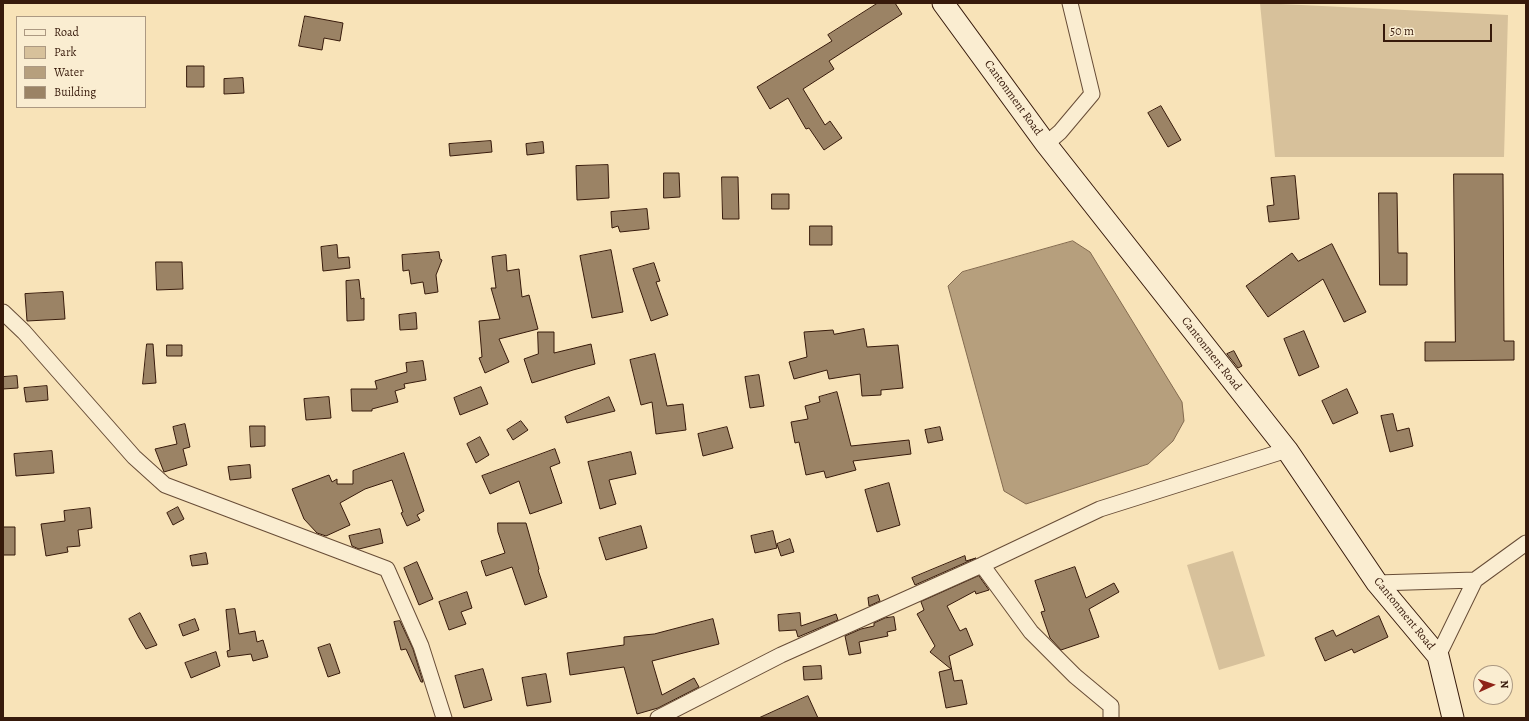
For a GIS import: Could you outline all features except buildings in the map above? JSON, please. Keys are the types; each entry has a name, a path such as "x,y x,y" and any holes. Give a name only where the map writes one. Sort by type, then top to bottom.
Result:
{"street":[{"name":"Cantonment Road","path":"943,3 1046,144 1287,450 1378,584 1438,656 1453,718"},
{"path":"1046,144 1060,132 1092,94 1070,3"},
{"path":"3,312 24,332 134,457 165,485 388,569 422,646 444,718"},
{"path":"658,718 781,655 982,565 1100,509 1287,450"},
{"path":"1438,656 1475,580 1526,542"},
{"path":"982,565 1032,632 1075,676 1111,706 1110,718"},
{"path":"1378,584 1475,580"}],"green space":[{"path":"1260,3 1508,15 1504,157 1275,157"},
{"path":"1233,551 1265,656 1219,670 1187,565"}],"water":[{"path":"1073,241 1090,252 1182,402 1184,421 1173,441 1148,464 1026,504 1004,491 948,286 962,272"}]}
